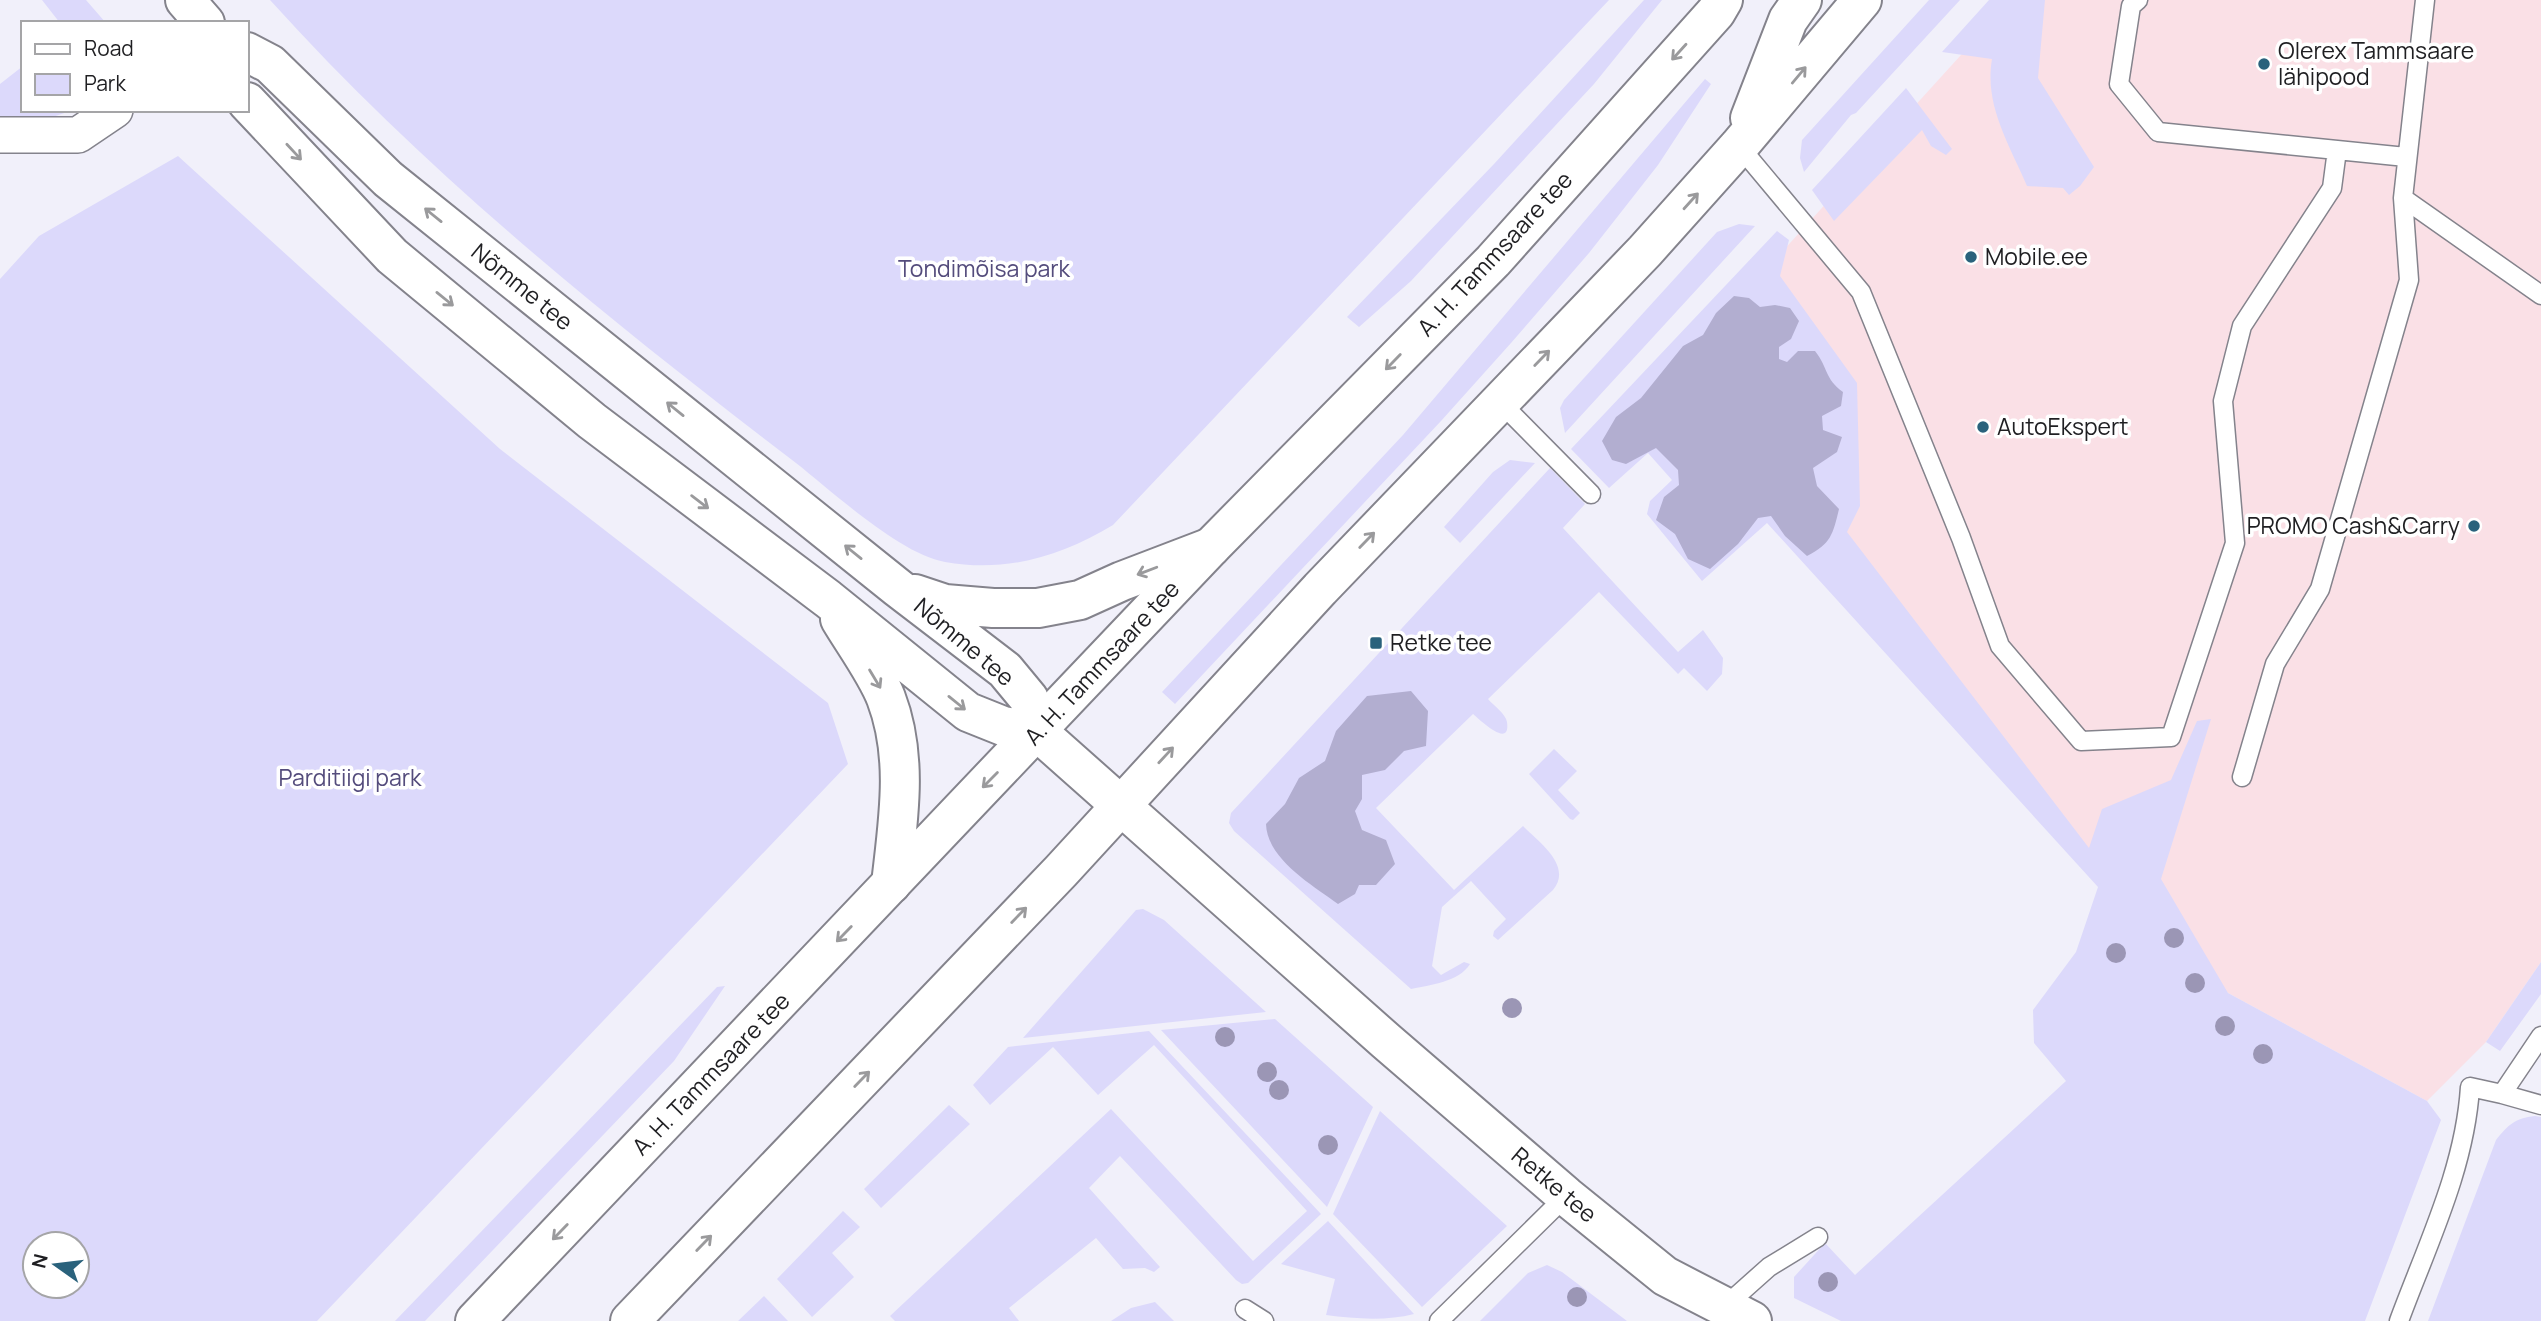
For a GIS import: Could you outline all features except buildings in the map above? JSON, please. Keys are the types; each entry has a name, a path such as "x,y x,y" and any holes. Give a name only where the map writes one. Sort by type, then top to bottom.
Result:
{"main road":[{"path":"185,0 203,21"},
{"name":"A. H. Tammsaare tee","path":"475,1321 1211,548 1493,261 1716,12 1723,0"},
{"path":"1739,146 1788,20 1802,0"},
{"path":"630,1321 1061,871 1320,589 1645,251 1739,146 1862,0"},
{"name":"Nõmme tee","path":"248,53 270,64 388,179 898,588 1005,670 1029,699 1038,732 1003,726 968,712 828,599 592,421 392,256 248,103"},
{"path":"898,588 945,604 1038,608 1080,600 1122,581 1211,548"},
{"path":"828,599 886,697 900,756 900,807 891,884"},
{"name":"Retke tee","path":"1038,732 1395,1049 1566,1196 1665,1276 1737,1315"}],"street":[{"path":"0,135 78,135 112,112"}],"lane":[{"path":"2138,0 2131,6 2119,84 2158,132 2406,158"},
{"path":"2242,777 2275,664 2320,589 2409,280 2403,198 2425,0"},
{"path":"1739,146 1861,292 1961,538 2000,646 2081,741 2171,737 2235,543 2223,401 2242,326 2332,188 2337,150"},
{"path":"2403,198 2541,295"},
{"path":"1500,402 1591,494"},
{"path":"2502,1094 2541,1036"},
{"path":"2399,1321 2460,1154 2468,1119 2470,1087 2541,1105"},
{"path":"1439,1321 1566,1196"},
{"path":"1737,1315 1769,1267 1818,1237"},
{"path":"1245,1309 1264,1321"}],"shaded area":[{"path":"2011,0 2541,0 2541,962 2486,1042 2427,1101 2228,993 2119,894 1660,386"},
{"path":"1734,296 1749,298 1760,307 1775,305 1790,308 1799,321 1791,339 1779,347 1779,359 1787,362 1798,351 1815,351 1829,378 1843,392 1841,406 1822,416 1823,430 1842,437 1837,452 1813,468 1817,486 1839,509 1830,537 1807,556 1785,536 1771,516 1758,518 1738,544 1710,569 1688,559 1675,534 1656,520 1664,497 1679,485 1678,470 1656,448 1626,464 1612,460 1602,441 1616,417 1641,398 1683,346 1703,335 1716,313"},
{"path":"1411,691 1428,711 1426,746 1404,751 1385,770 1362,775 1362,799 1355,811 1362,830 1386,840 1395,864 1376,885 1359,885 1355,894 1338,904 1304,880 1282,860 1268,837 1266,824 1285,804 1299,778 1325,761 1336,731 1367,696"}],"green space":[{"path":"42,0 86,0 104,21 58,21"},
{"name":"Tondimõisa park","path":"270,0 1609,0 1113,525 1074,545 1033,559 968,565 927,557 888,535 589,300 456,186 392,126"},
{"path":"1644,0 1662,0 1594,84 1411,281 1359,327 1347,317 1494,164"},
{"path":"1929,0 1960,0 1856,113 1851,115 1804,172 1800,158 1802,140"},
{"path":"1989,0 2045,0 2038,78 2094,167 2080,186 2069,195 2063,188 2027,186 1995,108 1990,76 1992,59 1942,52"},
{"path":"21,68 21,112 67,112 47,119 0,120 0,84"},
{"path":"1705,79 1711,84 1658,165 1589,253 1441,421 1175,704 1162,692 1403,435"},
{"path":"1906,88 1952,149 1946,155 1931,146 1922,130 1834,221 1812,190"},
{"name":"Parditiigi park","path":"178,156 500,449 828,703 848,764 317,1321 0,1321 0,279 39,236"},
{"path":"1739,224 1755,226 1565,433 1560,408 1564,400 1717,232"},
{"path":"1777,231 1789,240 1780,276 1857,383 1860,506 1847,532 2089,848 2102,809 2171,780 2197,721 2211,719 2161,879 2228,993 2427,1101 2441,1120 2365,1321 1841,1321 1794,1298 1794,1277 1825,1243 1855,1275 2066,1081 2034,1043 2033,1010 2076,952 2098,887 1767,523 1702,581 1647,514 1650,501 1672,480 1648,453 1609,488 1571,449"},
{"path":"1510,460 1535,463 1460,543 1444,527 1493,472"},
{"path":"1550,468 1585,504 1563,528 1678,652 1703,630 1723,658 1722,674 1707,691 1684,668 1678,674 1599,592 1488,699 1506,719 1507,730 1504,733 1493,730 1473,714 1376,808 1454,890 1523,826 1552,855 1559,872 1553,890 1498,940 1493,936 1494,931 1506,919 1471,881 1442,907 1432,966 1441,975 1464,962 1470,964 1452,979 1411,989 1234,831 1229,823 1231,813"},
{"path":"1554,749 1577,771 1558,790 1580,813 1573,820 1529,774"},
{"path":"1143,909 1164,920 1266,1012 1023,1038 1136,910"},
{"path":"2541,962 2541,994 2500,1051 2486,1042"},
{"path":"725,986 674,1061 425,1321 395,1321 717,987"},
{"path":"1275,1019 1373,1107 1327,1207 1161,1030"},
{"path":"1149,1031 1321,1214 1248,1283 1242,1284 1120,1156 1089,1188 1160,1267 1154,1272 1145,1268 1123,1269 1096,1238 1009,1308 1019,1321 895,1321 890,1316 1111,1109 1253,1261 1307,1211 1154,1045 1098,1095 1053,1047 990,1105 973,1085 1008,1047"},
{"path":"949,1105 970,1124 881,1208 864,1189"},
{"path":"1380,1111 1507,1226 1422,1307 1333,1214"},
{"path":"2535,1116 2541,1117 2541,1321 2428,1321 2496,1140 2513,1123"},
{"path":"843,1211 860,1227 832,1253 854,1277 812,1317 777,1279"},
{"path":"1328,1221 1414,1314 1371,1319 1326,1315 1335,1279 1281,1264"},
{"path":"1547,1265 1562,1272 1627,1321 1480,1321 1528,1273"},
{"path":"764,1296 788,1321 738,1321"},
{"path":"1155,1302 1174,1321 1111,1321 1131,1308"}],"place":[{"name":"Olerex Tammsaare lähipood","path":"2264,64"},
{"name":"Mobile.ee","path":"1971,257"},
{"name":"AutoEkspert","path":"1983,427"},
{"name":"PROMO Cash&Carry","path":"2474,526"},
{"name":"Retke tee","path":"1376,643"}]}
